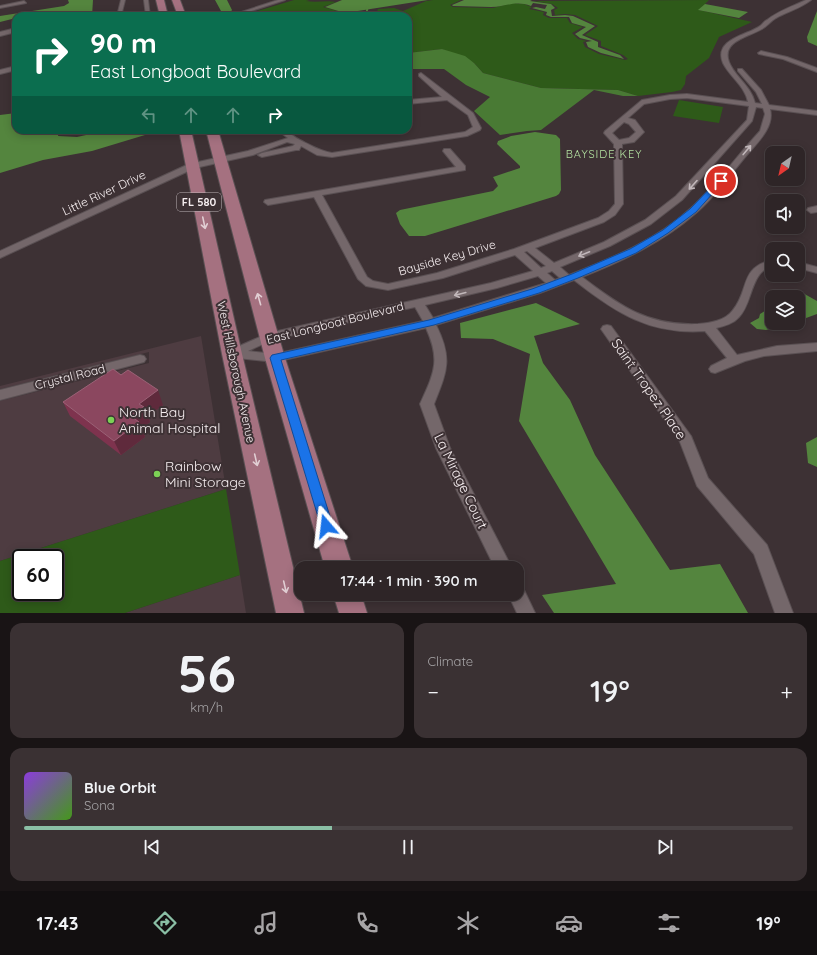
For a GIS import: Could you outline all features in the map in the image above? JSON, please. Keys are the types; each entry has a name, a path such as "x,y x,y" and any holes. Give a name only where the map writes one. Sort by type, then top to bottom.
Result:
{"main road":[{"path":"160,0 163,12"},
{"path":"176,0 180,12"},
{"name":"West Hillsborough Avenue","path":"186,134 232,354 290,613"},
{"name":"FL 580","path":"213,134 272,347 337,561"},
{"path":"349,601 353,613"}],"street":[{"path":"146,0 148,12"},
{"path":"267,0 271,4"},
{"path":"244,12 283,0"},
{"path":"753,106 749,94 726,62 725,54 727,47 784,12 809,0"},
{"path":"0,7 24,2"},
{"path":"120,12 122,2"},
{"path":"0,34 12,31"},
{"path":"735,41 732,51 733,59 739,70 759,91 767,108"},
{"path":"761,53 785,58 817,70"},
{"path":"0,72 12,69"},
{"path":"287,134 320,153 332,155 467,134 477,128 472,114 448,98 421,75"},
{"name":"Bayside Key Drive","path":"317,194 363,279 366,282 376,286 396,286 439,276 517,251 601,220 619,204 617,143 608,133 644,101 673,96 687,96 767,108 817,113"},
{"path":"412,102 448,98"},
{"name":"East Longboat Boulevard","path":"232,354 272,347 418,303 493,286 540,272 607,244 648,222 687,191 746,126 752,114 753,106"},
{"name":"East Longboat Boulevard","path":"232,354 430,323 536,291 633,251 666,231 693,211 705,199 763,131 767,121 767,108"},
{"path":"617,143 631,140 640,132 632,122 624,119"},
{"path":"220,160 250,153 286,140 300,142"},
{"path":"220,160 236,161 296,148 300,142"},
{"path":"274,144 281,151"},
{"path":"268,202 462,168 447,151"},
{"name":"Little River Drive","path":"0,255 192,166 220,160"},
{"path":"528,247 553,267 572,277 614,306 639,319 668,327 682,328 708,326 718,324 734,315 740,309 754,274 761,266 765,265"},
{"path":"517,251 553,284"},
{"path":"805,267 817,270"},
{"name":"La Mirage Court","path":"418,303 430,323 437,341 441,367 427,404 443,448 500,561"},
{"path":"708,326 735,360"},
{"name":"Saint Tropez Place","path":"607,329 686,440 702,482 761,550 784,613"},
{"path":"715,369 747,355 770,350 817,347"},
{"name":"Crystal Road","path":"0,395 140,359"},
{"path":"520,601 526,613"}],"shaded area":[{"path":"68,0 93,0 92,12 26,12 64,6 69,3"},
{"path":"215,0 227,0 232,10 231,12 220,12 221,11"},
{"path":"294,0 310,0 306,1 336,2 323,7 341,12 254,12"},
{"path":"342,0 428,0 351,12 342,12 325,7"},
{"path":"461,0 450,5 453,7 493,8 512,3 524,4 532,7 529,9 544,12 543,15 549,18 567,18 570,23 583,27 572,33 578,39 587,41 583,42 585,47 599,54 625,60 628,59 623,55 601,46 601,41 585,35 598,26 575,15 555,15 554,10 558,8 552,4 534,1 709,0 699,10 752,22 719,37 709,58 686,76 685,84 681,90 638,96 618,90 541,88 483,73 474,63 442,49 412,53 412,12 377,12 378,9 394,8 403,11 426,1"},
{"path":"464,0 532,0 530,1 551,4 555,8 551,10 552,16 573,16 595,26 582,35 598,42 598,47 620,55 624,59 601,53 588,47 586,42 592,41 580,38 575,34 586,27 572,23 569,17 551,17 546,15 547,12 532,8 536,7 545,9 547,5 533,3 531,6 525,4 515,4 491,7 452,5"},
{"path":"705,4 748,12 739,18 698,10"},
{"path":"817,11 817,46 808,42 807,37"},
{"path":"12,14 12,19 0,22 0,16"},
{"path":"442,49 465,56 483,73 541,88 618,90 638,96 623,96 594,90 541,130 500,135 474,111 490,97 466,85 444,69 412,69 412,53"},
{"path":"679,100 723,107 719,123 673,116"},
{"path":"12,114 12,134 58,134 58,136 77,137 91,134 147,134 92,151 43,160 0,173 0,115"},
{"path":"535,132 556,135 560,139 561,190 559,194 425,236 409,236 400,224 396,213 400,210 493,191 498,186 493,177 520,168 520,166 497,144 498,141 511,136"},
{"path":"805,294 817,301 817,314 805,318"},
{"path":"536,303 580,324 534,336 543,363 570,400 595,455 670,570 720,564 748,613 554,613 542,595 616,584 519,421 530,354 493,339 461,338 460,323"},
{"path":"765,311 765,330 757,329 750,323 759,318 760,314"},
{"path":"201,336 226,489 38,549 12,549 12,557 0,561 0,401 149,363 149,352 0,389 0,386"},
{"path":"817,437 817,467 808,463 806,443"},
{"path":"226,489 240,575 125,613 0,613 0,561 12,557 12,601 64,601 64,549 38,549"},
{"path":"240,575 246,613 125,613"}],"building":[{"name":"North Bay Animal Hospital","path":"113,369 121,375 128,370 158,390 139,404 144,407 131,416 139,422 114,441 63,402"}],"waterway":[{"path":"367,12 368,5"}],"place":[{"name":"North Bay Animal Hospital","path":"111,420"},
{"name":"Rainbow Mini Storage","path":"157,474"}],"district":[{"name":"BAYSIDE KEY","path":"604,154"}],"route":[{"path":"326,526 275,358 430,323 536,291 613,261 651,241 679,222 693,211 721,181"}]}
